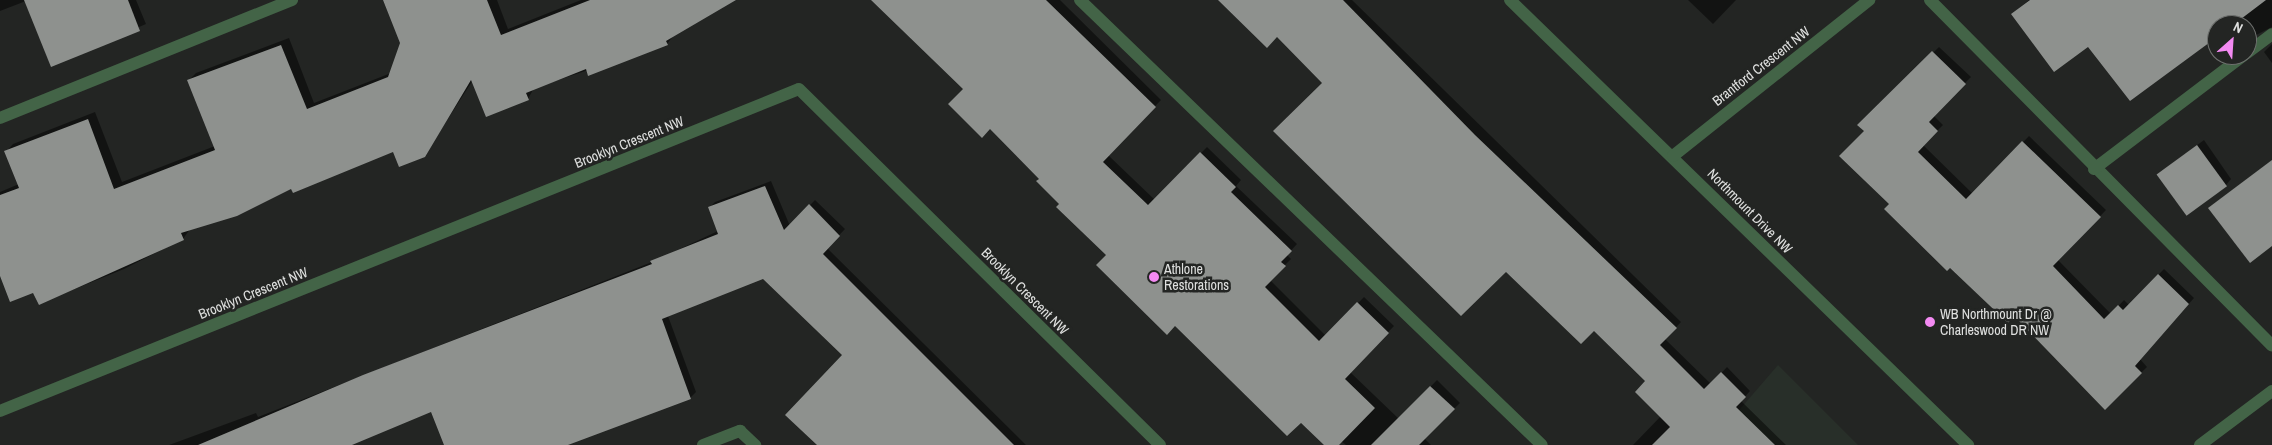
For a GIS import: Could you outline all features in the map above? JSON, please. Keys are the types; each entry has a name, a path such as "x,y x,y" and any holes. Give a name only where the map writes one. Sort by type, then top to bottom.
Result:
{"street":[{"path":"0,118 292,0"},
{"path":"1080,0 1542,445"},
{"name":"Northmount Drive NW","path":"1510,0 1673,156 1968,445"},
{"name":"Brantford Crescent NW","path":"1673,156 1869,0"},
{"path":"1930,0 2094,169 2272,345"},
{"path":"2257,45 2272,34"},
{"path":"2094,169 2231,65"},
{"name":"Brooklyn Crescent NW","path":"0,411 799,90 1160,445"},
{"path":"2200,445 2272,391"},
{"path":"703,445 740,431 755,445"}],"shaded area":[{"path":"1778,365 1858,445 1709,445"}],"building":[{"path":"24,0 128,0 140,31 51,67"},
{"path":"383,0 487,0 501,35 590,0 736,0 666,41 668,45 588,76 586,69 526,93 529,100 486,117 471,80 425,157 399,167 393,152 293,193 291,189 237,216 181,233 184,240 39,305 33,293 10,302 0,276 0,195 19,188 4,151 88,119 114,189 215,150 187,80 281,45 307,109 388,77 400,43"},
{"path":"871,0 1046,0 1156,107 1103,162 1148,205 1200,152 1236,187 1231,192 1292,251 1281,262 1286,266 1265,287 1319,341 1357,302 1389,333 1345,379 1375,408 1339,445 1324,445 1301,423 1287,436 1175,326 1167,335 1096,265 1106,255 1056,207 1059,204 1036,181 1039,179 990,129 982,138 948,104 963,89"},
{"path":"1218,0 1343,0 1475,135 1677,328 1660,345 1704,389 1721,372 1746,397 1736,407 1775,445 1652,445 1670,427 1635,392 1645,381 1594,331 1581,344 1506,272 1461,316 1273,131 1322,83 1277,37 1267,48"},
{"path":"2030,0 2266,0 2246,15 2207,15 2207,44 2130,101 2088,47 2054,72 2011,14"},
{"path":"1932,51 1966,84 1929,122 1938,131 1918,152 1966,199 2022,141 2101,217 2053,266 2104,319 2118,305 2123,310 2158,274 2189,304 2135,366 2142,373 2105,410 2014,316 2008,323 1950,268 1947,271 1884,209 1889,204 1839,156 1864,131 1857,125"},
{"path":"2197,145 2227,186 2187,216 2157,174"},
{"path":"2272,160 2272,246 2250,263 2208,208"},
{"path":"765,186 784,230 809,204 840,236 823,254 1014,445 817,445 785,415 842,355 763,279 662,319 691,399 568,445 444,445 431,412 352,445 198,445 363,375 652,264 650,261 718,234 708,207"},
{"path":"1430,386 1455,409 1419,445 1371,445"}],"place":[{"name":"Athlone Restorations","path":"1154,277"},
{"name":"WB Northmount Dr @ Charleswood DR NW","path":"1930,322"}]}
